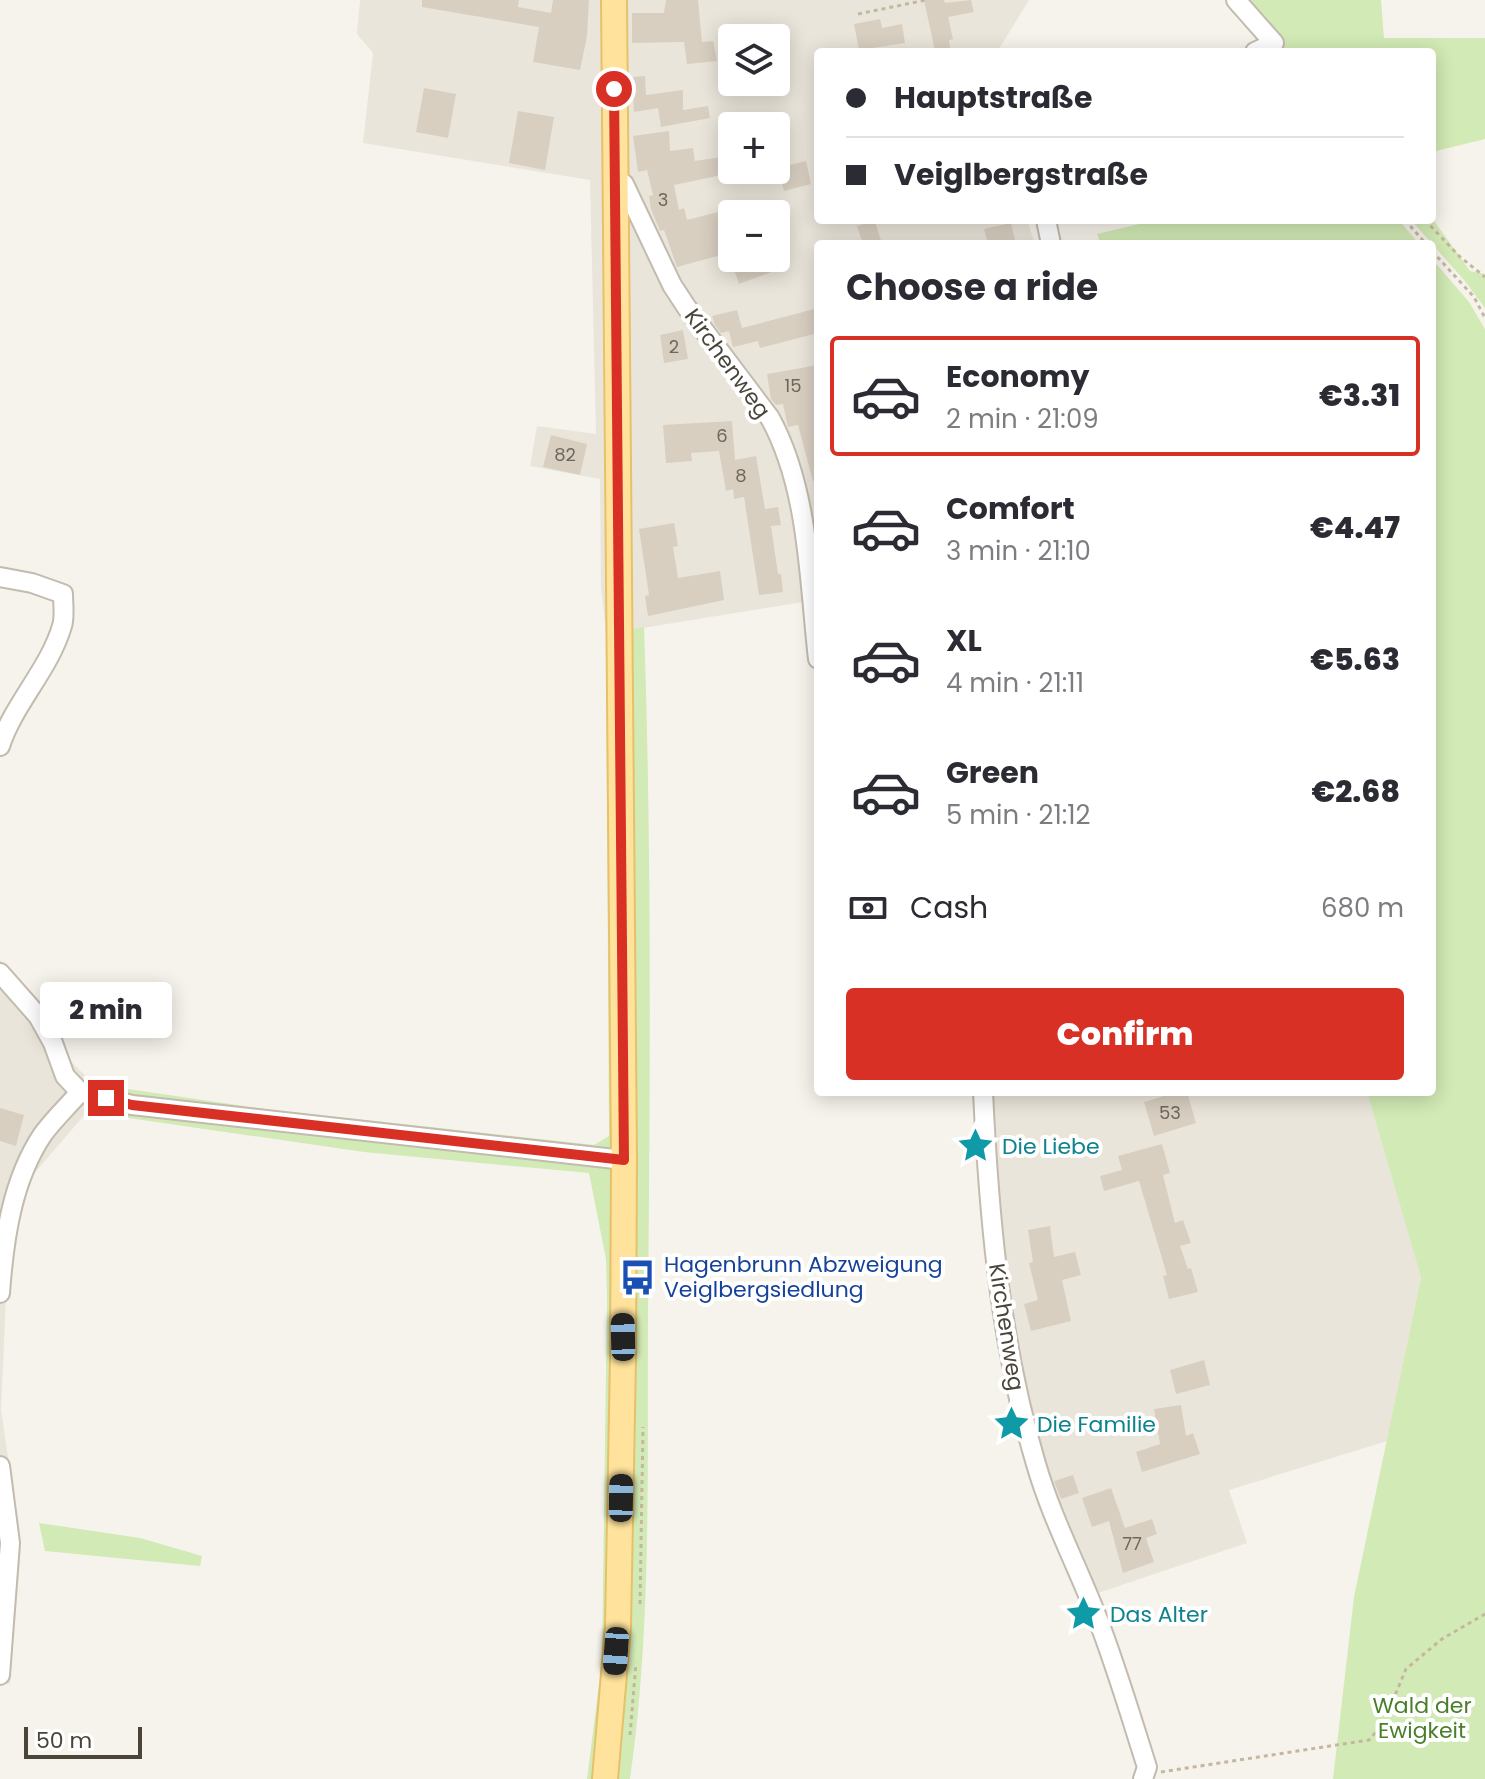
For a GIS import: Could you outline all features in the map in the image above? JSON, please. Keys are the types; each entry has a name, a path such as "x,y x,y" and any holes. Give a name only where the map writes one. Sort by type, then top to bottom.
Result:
{"main road":[{"path":"605,1779 618,1627 624,1160 614,0"}],"street":[{"path":"1236,0 1274,43 1263,48"},
{"name":"Kirchenweg","path":"614,178 624,184 672,285 770,418 778,434 796,493 803,530 814,625"},
{"path":"0,577 32,583 63,594 63,624 36,683 4,724 0,746"},
{"path":"0,973 38,1016 53,1043 65,1076 80,1092 132,1105 624,1160"},
{"path":"0,1293 6,1242 22,1174 42,1137 80,1092"},
{"name":"Kirchenweg","path":"983,1096 999,1299 1019,1403 1037,1468 1119,1680 1147,1767 1146,1776"},
{"path":"0,1466 10,1532 0,1675"}],"path":[{"path":"858,14 926,0"},
{"path":"1408,224 1422,240"},
{"path":"1429,224 1459,256 1485,277"},
{"path":"1436,255 1474,297 1485,318"},
{"path":"1146,1776 1369,1740 1383,1724 1406,1669 1442,1639 1485,1614"}],"shaded area":[{"path":"360,0 1029,0 999,48 814,48 814,224 1028,224 1034,240 814,240 814,603 606,634 601,587 600,479 530,466 537,426 596,434 590,180 363,143 373,53 357,34"},
{"path":"0,960 36,1007 70,1061 94,1084 87,1112 24,1185 6,1297 1,1410 21,1547 10,1684 0,1682"},
{"path":"992,1096 1368,1096 1421,1276 1387,1441 1229,1490 1247,1543 1095,1594 1045,1465 1026,1404 999,1228"}],"green space":[{"path":"1246,0 1381,0 1384,38 1485,38 1485,139 1436,151 1436,48 1285,48"},
{"path":"1139,224 1402,224 1416,240 1099,240 1097,234"},
{"path":"1415,224 1436,224 1470,271 1485,274 1485,308 1436,248 1436,240 1429,240"},
{"name":"Wald der Ewigkeit","path":"1436,264 1469,302 1485,329 1485,1779 1333,1779 1354,1597 1421,1277 1368,1096 1436,1096"},
{"path":"644,627 650,971 645,1605 630,1779 587,1779 602,1661 607,1296 606,1259 589,1173 364,1152 87,1112 94,1084 265,1109 594,1145 609,1136 606,634"},
{"path":"39,1523 140,1538 202,1556 200,1566 45,1551"}],"building":[{"path":"422,0 519,0 518,7 551,13 553,0 589,0 587,36 580,70 533,62 539,27 422,7"},
{"path":"666,0 698,0 702,42 713,41 717,61 687,64 684,42 632,43 632,13 664,13"},
{"path":"924,0 944,0 945,3 971,0 974,12 948,17 953,39 949,40 950,48 934,48"},
{"path":"880,19 882,28 902,24 905,43 859,48 854,24"},
{"path":"645,76 646,95 683,90 683,110 708,106 710,118 661,127 658,108 634,112 632,77"},
{"path":"424,88 456,94 448,138 416,132"},
{"path":"518,111 554,117 545,170 509,163"},
{"path":"669,131 670,151 693,148 695,161 718,158 718,176 674,185 679,210 684,208 687,220 718,212 718,256 677,267 664,230 660,231 651,209 649,196 653,195 647,170 638,172 633,136"},
{"path":"806,161 811,184 784,191 782,184 790,184 790,165"},
{"path":"876,224 881,240 862,240 857,226"},
{"path":"1011,224 1015,240 987,240 984,229"},
{"path":"735,272 772,272 739,284"},
{"path":"814,309 814,334 760,348 758,341 733,347 729,331 721,333 712,316 737,310 742,328"},
{"path":"683,330 688,359 664,363 660,335"},
{"path":"814,366 814,481 798,425 788,427 783,404 776,405 771,399 767,374"},
{"path":"732,421 735,460 756,456 765,509 778,507 781,525 771,526 783,592 759,595 744,497 734,499 733,489 726,491 719,451 691,453 692,461 666,463 663,425"},
{"path":"551,435 587,444 580,475 543,467"},
{"path":"674,523 678,546 673,547 678,578 720,571 724,600 648,616 645,596 649,595 639,529"},
{"path":"1164,1096 1188,1096 1196,1123 1154,1136 1144,1102"},
{"path":"0,1108 24,1115 16,1146 0,1141"},
{"path":"1162,1144 1170,1173 1163,1175 1175,1223 1183,1220 1191,1243 1180,1246 1198,1292 1169,1299 1163,1276 1167,1275 1139,1181 1104,1191 1100,1176 1122,1170 1118,1156"},
{"path":"1050,1226 1054,1257 1075,1252 1081,1275 1062,1280 1071,1321 1031,1331 1024,1304 1038,1300 1029,1263 1033,1262 1028,1230"},
{"path":"1204,1360 1210,1385 1176,1394 1170,1370"},
{"path":"1181,1405 1186,1436 1193,1433 1200,1454 1142,1472 1136,1452 1160,1444 1154,1409"},
{"path":"1073,1475 1079,1493 1061,1499 1054,1481"},
{"path":"1111,1488 1125,1528 1152,1519 1157,1534 1146,1538 1154,1562 1123,1573 1109,1521 1092,1527 1082,1498"}],"place":[{"name":"Die Liebe","path":"976,1146"},
{"name":"Hagenbrunn Abzweigung Veiglbergsiedlung","path":"638,1277"},
{"name":"Die Familie","path":"1011,1424"},
{"name":"Das Alter","path":"1084,1614"}],"route":[{"path":"106,1098 132,1105 624,1160 614,89"}]}
